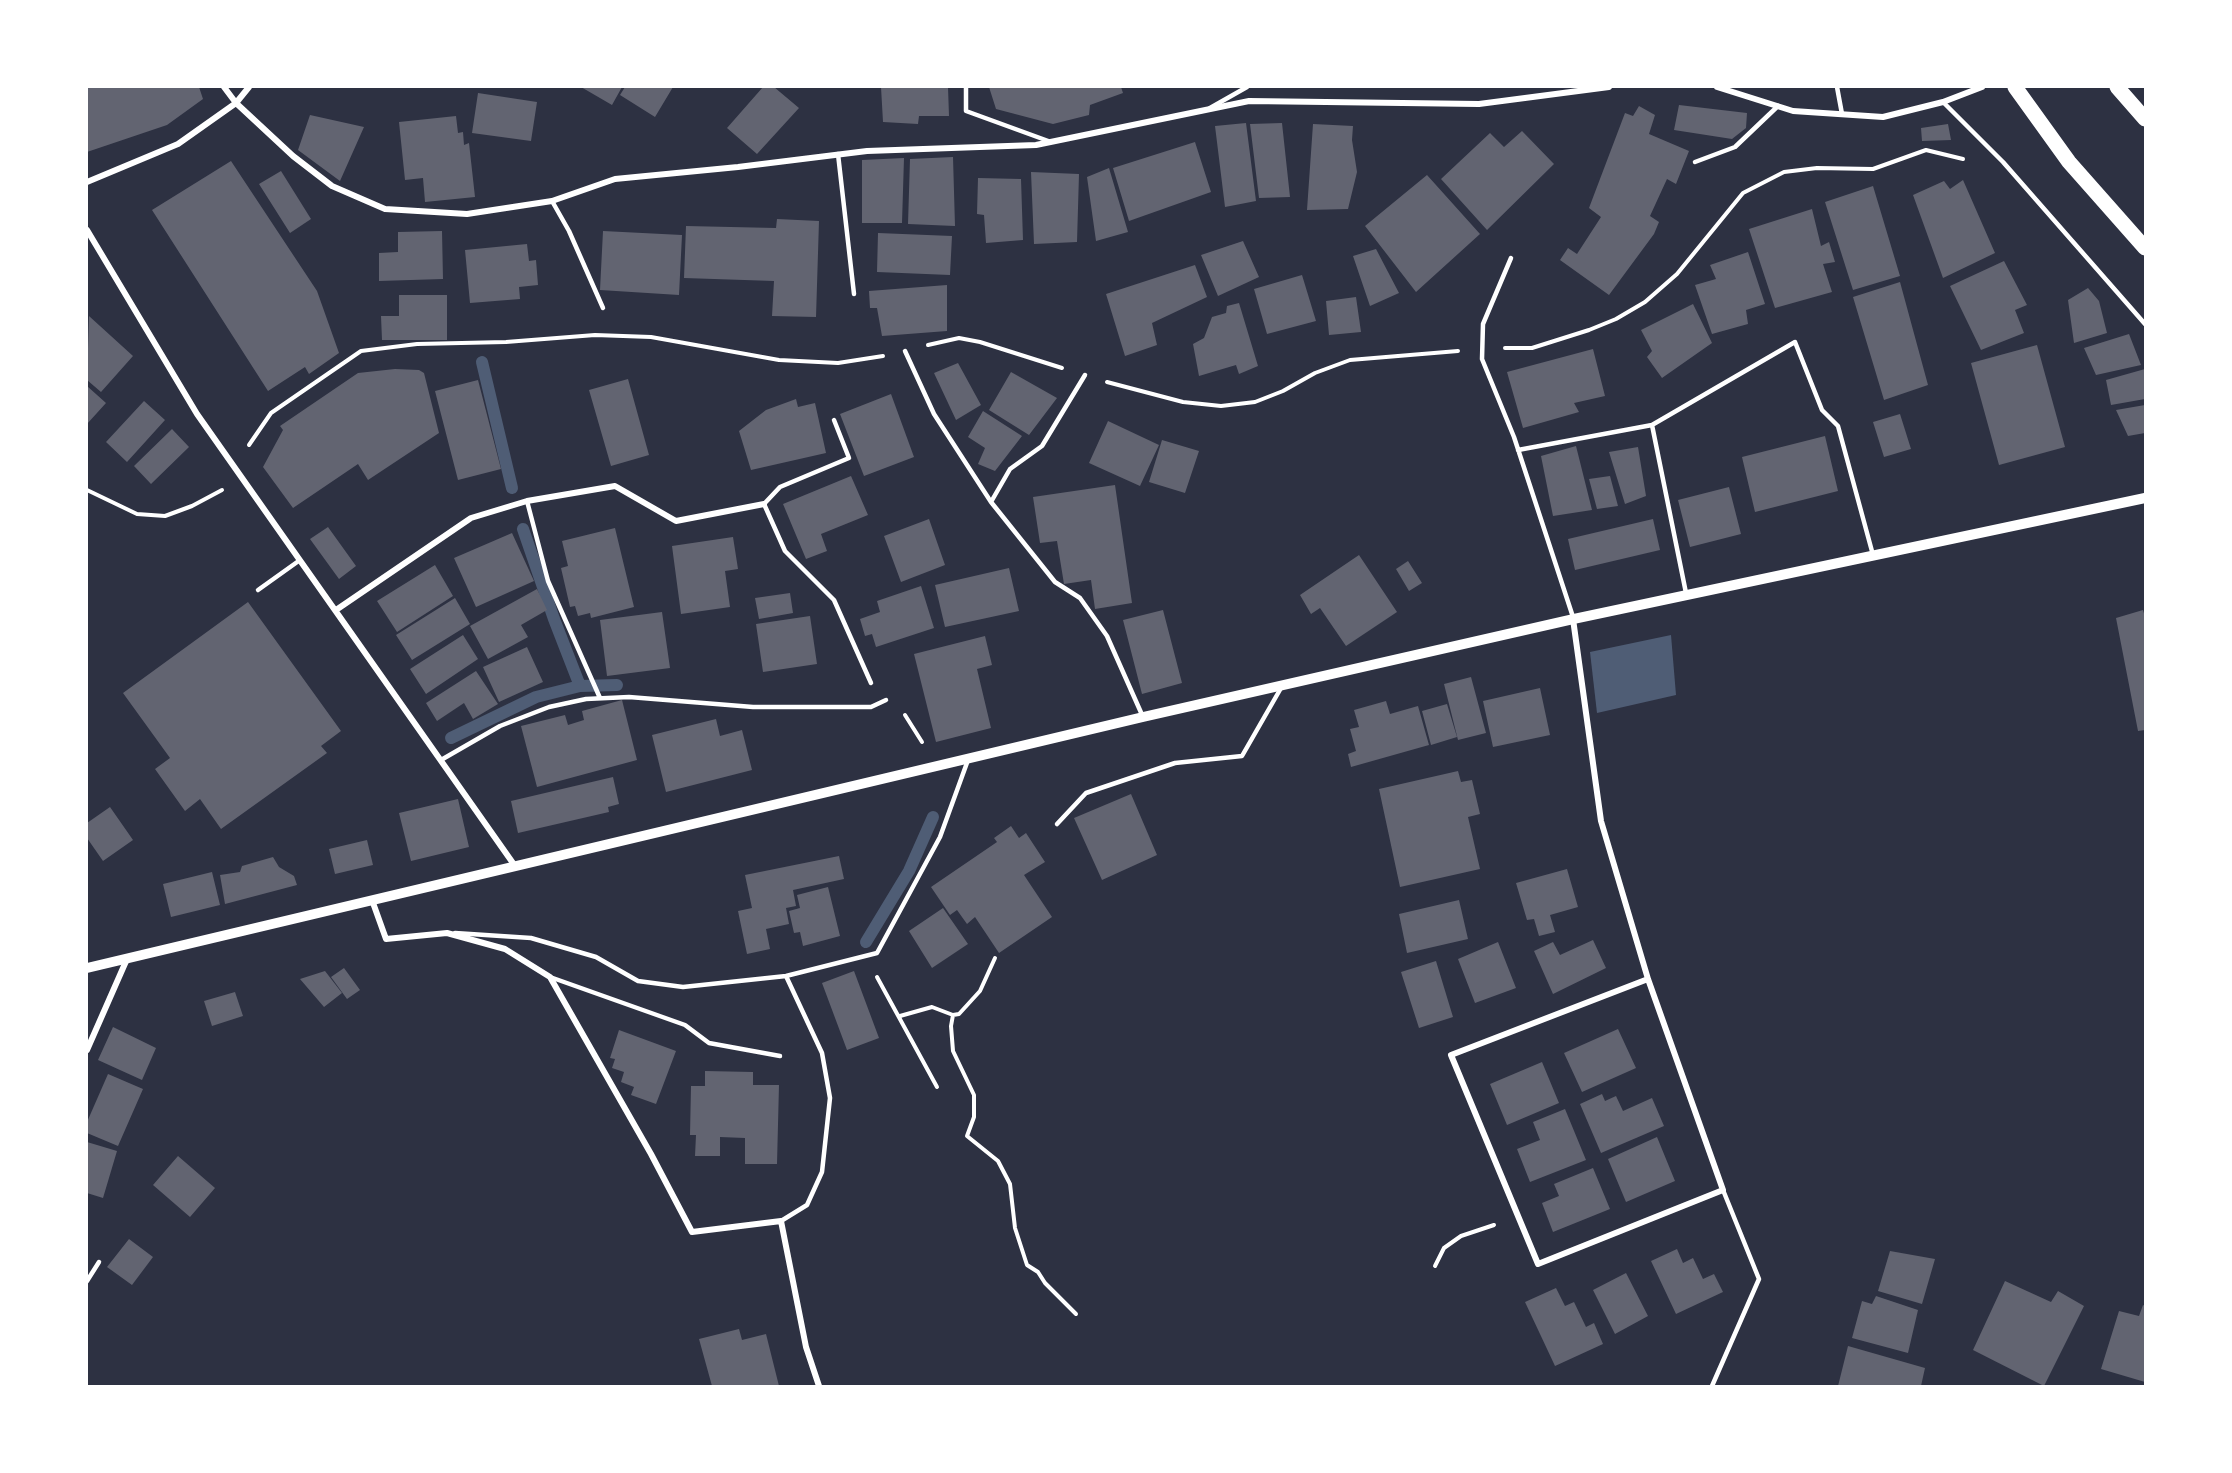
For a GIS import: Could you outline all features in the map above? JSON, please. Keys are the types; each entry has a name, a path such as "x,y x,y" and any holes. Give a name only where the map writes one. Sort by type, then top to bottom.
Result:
{"main road":[{"path":"2015,87 2069,162 2145,248"},
{"path":"2117,87 2145,119"}],"street":[{"path":"224,87 236,103 293,156 332,186 385,209 467,214 552,201 615,178 738,167 867,151 1036,146 1249,101 1479,104 1609,87"},
{"path":"87,182 178,144 236,103 249,87"},
{"path":"1717,87 1793,111 1883,117 1943,102 1982,87"},
{"path":"87,230 197,414 515,867"},
{"path":"336,610 471,518 527,501 615,486 676,521 764,504"},
{"path":"87,968 1143,717 1574,619 2145,498"},
{"path":"1574,619 1601,820 1648,979 1723,1190 1538,1264 1451,1055 1648,979"},
{"path":"372,899 386,939 447,933 505,949 550,977 651,1154 692,1232 781,1221 806,1347 819,1386"},
{"path":"87,1050 127,959"}],"lane":[{"path":"966,87 966,111 1050,142"},
{"path":"1204,111 1246,87"},
{"path":"1837,87 1842,114"},
{"path":"1943,102 2003,162 2145,324"},
{"path":"1695,162 1735,147 1779,106"},
{"path":"838,154 854,294"},
{"path":"552,201 603,308"},
{"path":"1511,258 1483,324 1482,359 1518,450 1574,619"},
{"path":"1518,450 1652,425 1795,342 1821,410 1838,426 1873,555"},
{"path":"905,351 934,414 991,502 1055,582 1080,598 1107,636 1143,717"},
{"path":"991,502 1010,469 1042,446 1085,375"},
{"path":"834,420 849,458 780,487 764,504 785,551 834,600 871,683"},
{"path":"1652,425 1687,596"},
{"path":"527,501 548,581 600,698"},
{"path":"258,590 300,560"},
{"path":"1057,824 1086,793 1175,763 1242,756 1282,686"},
{"path":"441,760 500,726 549,707 600,698 630,697 765,707 872,707 886,700"},
{"path":"447,933 531,938 596,957 638,981 683,987 786,976 877,952 934,847 968,760"},
{"path":"781,1221 807,1205 822,1172 830,1098 822,1053 786,976"},
{"path":"550,977 685,1025 709,1043 780,1056"},
{"path":"1712,1386 1759,1279 1723,1190"},
{"path":"87,1281 99,1262"}],"path":[{"path":"87,490 137,514 165,516 192,506 223,489 241,475 247,449 271,413 361,351 417,344 506,342 595,335 651,337 778,360 837,363 905,351 959,338 980,342 1129,389 1183,402 1221,406 1255,402 1283,392 1315,373 1350,360 1481,349 1532,348 1616,319 1645,302 1677,274 1743,193 1784,172 1817,168 1873,169 1926,150 1971,161 2003,162"},
{"path":"864,955 900,1016 937,1087"},
{"path":"900,1016 932,1007 953,1015 958,1014 980,991 995,958"},
{"path":"953,1015 951,1026 954,1051 974,1095 974,1117 967,1136 998,1161 1010,1184 1015,1228 1027,1265 1038,1272 1045,1283 1076,1314"},
{"path":"1435,1266 1444,1248 1461,1236 1503,1222"}],"water":[{"path":"1671,635 1676,695 1597,713 1590,652"}],"building":[{"path":"87,87 199,87 203,99 167,125 87,152"},
{"path":"581,87 622,87 612,105"},
{"path":"625,87 673,87 655,117 620,95"},
{"path":"763,87 774,87 799,108 757,154 727,128"},
{"path":"881,87 948,87 949,116 919,116 918,124 883,122"},
{"path":"989,87 1121,87 1123,93 1090,105 1089,115 1053,124 996,109"},
{"path":"478,93 537,102 531,141 472,133"},
{"path":"1679,105 1747,113 1746,128 1732,139 1674,130"},
{"path":"1639,106 1655,115 1649,134 1689,151 1676,184 1667,179 1650,216 1659,222 1654,234 1609,295 1560,260 1568,248 1577,254 1601,217 1589,208 1625,113 1633,116"},
{"path":"310,115 364,127 340,181 298,150"},
{"path":"456,116 458,133 463,132 464,145 469,143 475,197 425,202 423,178 405,180 399,122"},
{"path":"1246,123 1256,201 1225,207 1215,126"},
{"path":"1282,123 1290,197 1259,198 1250,124"},
{"path":"1313,124 1353,126 1352,140 1357,172 1348,209 1307,210"},
{"path":"1948,124 1951,140 1922,141 1921,128"},
{"path":"1522,131 1554,164 1487,230 1441,179 1490,133 1504,147"},
{"path":"1195,142 1211,192 1129,221 1113,168"},
{"path":"953,157 955,226 908,224 910,159"},
{"path":"904,158 902,223 862,223 862,160"},
{"path":"231,161 317,291 339,353 309,374 305,367 268,391 152,210"},
{"path":"1109,168 1128,232 1096,241 1087,177"},
{"path":"281,171 311,219 290,233 259,184"},
{"path":"1031,172 1079,174 1077,242 1034,244"},
{"path":"1427,175 1480,234 1416,292 1365,226"},
{"path":"978,178 1021,179 1023,240 986,243 984,215 977,214"},
{"path":"1963,180 1995,253 1943,278 1913,195 1944,181 1950,189"},
{"path":"1873,186 1900,276 1853,290 1825,202"},
{"path":"1812,209 1821,246 1829,242 1835,262 1823,264 1832,292 1775,308 1749,229"},
{"path":"777,219 819,221 816,317 772,316 774,281 684,278 686,226 776,228"},
{"path":"442,231 443,279 379,281 379,253 398,252 398,232"},
{"path":"603,231 682,235 679,295 600,290"},
{"path":"878,233 952,236 950,275 877,272"},
{"path":"1243,241 1259,277 1218,296 1201,255"},
{"path":"527,244 529,261 536,260 538,285 519,287 520,299 470,303 465,250"},
{"path":"1376,249 1399,293 1370,306 1353,256"},
{"path":"1748,252 1765,304 1746,310 1748,324 1712,334 1695,285 1716,279 1710,265"},
{"path":"2004,261 2027,305 2015,310 2024,333 1981,350 1950,286"},
{"path":"1195,265 1207,297 1152,323 1157,345 1125,356 1106,294"},
{"path":"1302,275 1316,321 1267,334 1254,289"},
{"path":"1900,282 1928,385 1884,400 1853,297"},
{"path":"947,285 947,331 882,336 877,308 870,308 869,291"},
{"path":"2088,288 2099,301 2107,333 2074,343 2068,300"},
{"path":"399,295 447,295 447,340 382,340 381,316 399,316"},
{"path":"1356,297 1361,332 1329,335 1326,301"},
{"path":"1239,303 1258,366 1239,374 1236,365 1199,376 1193,344 1204,338 1212,317 1226,313 1227,306"},
{"path":"1693,304 1712,343 1662,378 1647,357 1652,351 1641,330"},
{"path":"89,316 133,356 101,392 87,380"},
{"path":"2129,334 2141,365 2096,375 2084,348"},
{"path":"2037,345 2065,447 1999,465 1971,363"},
{"path":"1593,349 1605,396 1574,403 1579,412 1523,428 1507,372"},
{"path":"958,363 981,405 956,420 934,373"},
{"path":"395,369 419,370 424,373 439,433 368,480 358,464 293,508 263,467 283,430 280,426 358,373"},
{"path":"2145,369 2145,399 2111,405 2106,380"},
{"path":"1011,372 1057,398 1029,435 989,410"},
{"path":"628,379 649,455 611,466 589,390"},
{"path":"478,380 501,469 458,480 435,391"},
{"path":"87,386 106,403 87,424"},
{"path":"891,394 914,457 864,476 840,414"},
{"path":"796,399 798,407 815,403 826,453 751,470 739,431 766,410"},
{"path":"144,401 165,420 127,462 106,442"},
{"path":"2145,405 2145,433 2128,436 2116,410"},
{"path":"983,411 1022,436 995,471 978,464 985,448 968,437"},
{"path":"1900,414 1911,449 1884,457 1873,422"},
{"path":"1108,421 1159,445 1140,486 1089,463"},
{"path":"172,429 189,447 151,484 134,466"},
{"path":"1825,436 1838,491 1755,512 1742,457"},
{"path":"1162,440 1199,451 1185,493 1149,482"},
{"path":"1576,446 1592,510 1553,516 1541,456"},
{"path":"1638,447 1646,496 1625,504 1609,452"},
{"path":"851,476 868,515 821,534 827,551 806,559 783,504"},
{"path":"1610,476 1618,506 1597,509 1589,479"},
{"path":"1115,485 1132,603 1095,609 1091,580 1064,584 1057,541 1040,543 1033,497"},
{"path":"1729,487 1741,534 1690,547 1678,500"},
{"path":"929,519 945,565 901,582 884,536"},
{"path":"1653,519 1660,550 1575,570 1568,539"},
{"path":"328,527 356,566 339,579 310,539"},
{"path":"615,528 634,607 591,618 590,613 578,616 575,606 570,607 561,568 568,566 562,541"},
{"path":"512,533 534,581 476,607 454,558"},
{"path":"733,537 738,569 725,571 730,607 681,614 672,546"},
{"path":"1359,555 1397,612 1346,646 1320,608 1311,614 1300,595"},
{"path":"1408,561 1422,583 1409,591 1396,569"},
{"path":"435,565 453,596 397,632 377,601"},
{"path":"1009,568 1019,611 945,627 935,585"},
{"path":"921,586 934,628 876,647 872,634 865,636 860,619 880,612 877,601"},
{"path":"537,589 547,610 521,625 528,637 488,659 470,626"},
{"path":"790,593 793,613 759,619 755,598"},
{"path":"455,598 470,624 412,660 396,635"},
{"path":"248,602 341,731 321,746 327,753 221,829 200,799 185,811 155,769 170,758 123,693"},
{"path":"1163,610 1182,683 1142,694 1123,620"},
{"path":"2143,610 2145,617 2145,730 2138,731 2116,618"},
{"path":"662,612 670,668 607,676 600,620"},
{"path":"810,616 817,664 763,672 756,624"},
{"path":"463,635 478,659 426,694 410,669"},
{"path":"985,636 992,665 977,669 991,728 936,742 914,654"},
{"path":"527,647 543,682 499,702 483,667"},
{"path":"476,671 498,704 473,719 464,703 437,721 426,703"},
{"path":"1471,677 1486,733 1458,740 1444,684"},
{"path":"1540,688 1550,735 1493,747 1483,701"},
{"path":"622,700 637,760 537,787 521,726 565,715 568,725 584,720 582,711"},
{"path":"1386,701 1390,714 1418,706 1429,745 1351,767 1348,754 1356,751 1350,729 1359,727 1354,710"},
{"path":"1447,704 1457,737 1431,745 1422,711"},
{"path":"716,719 720,736 742,730 752,770 666,792 652,735"},
{"path":"1458,771 1461,782 1472,780 1480,814 1468,817 1480,869 1400,887 1379,789"},
{"path":"613,777 619,804 608,807 609,812 518,833 511,801"},
{"path":"1131,794 1157,855 1102,880 1074,818"},
{"path":"458,799 469,847 411,861 399,813"},
{"path":"110,807 133,840 103,861 87,838 87,823"},
{"path":"1011,826 1019,838 1026,833 1045,862 1024,875 1052,917 999,953 975,917 967,924 957,910 950,915 931,887 997,842 994,838"},
{"path":"367,840 373,865 335,874 329,849"},
{"path":"839,856 844,879 793,890 796,906 786,908 789,924 766,929 770,949 747,954 738,911 752,908 745,875"},
{"path":"273,857 279,867 294,876 297,885 225,904 220,875 240,872 242,866"},
{"path":"1567,869 1578,907 1550,915 1555,932 1539,936 1534,919 1527,920 1516,883"},
{"path":"212,872 220,905 171,917 163,884"},
{"path":"828,887 840,936 803,946 800,932 794,933 789,911 800,908 797,895"},
{"path":"1459,900 1468,939 1407,953 1399,914"},
{"path":"943,908 968,944 932,968 909,931"},
{"path":"1593,940 1606,968 1553,994 1534,951 1553,942 1560,955"},
{"path":"1498,942 1516,988 1475,1003 1458,959"},
{"path":"1436,961 1453,1017 1419,1028 1401,972"},
{"path":"344,968 360,990 347,999 331,977"},
{"path":"325,971 342,993 324,1007 300,979"},
{"path":"854,971 879,1038 847,1050 822,983"},
{"path":"235,992 243,1016 212,1026 204,1001"},
{"path":"113,1027 156,1048 142,1080 98,1060"},
{"path":"1618,1029 1636,1068 1582,1092 1564,1053"},
{"path":"619,1030 676,1051 656,1104 631,1095 634,1087 621,1082 624,1072 612,1068 615,1059 610,1058"},
{"path":"1542,1062 1559,1103 1507,1125 1490,1084"},
{"path":"705,1071 753,1072 753,1085 779,1085 777,1164 745,1164 745,1138 720,1137 720,1156 695,1156 696,1135 690,1135 691,1086 705,1086"},
{"path":"108,1074 143,1089 118,1146 87,1133 87,1122"},
{"path":"1602,1094 1605,1101 1616,1096 1623,1111 1652,1098 1664,1126 1601,1153 1580,1104"},
{"path":"1565,1109 1586,1160 1530,1182 1517,1149 1540,1140 1533,1122"},
{"path":"1657,1137 1675,1181 1626,1202 1608,1159"},
{"path":"87,1142 117,1151 103,1198 87,1193"},
{"path":"178,1156 215,1188 190,1217 153,1185"},
{"path":"1593,1168 1610,1209 1553,1232 1542,1203 1559,1196 1554,1184"},
{"path":"129,1239 153,1257 132,1285 107,1267"},
{"path":"1677,1249 1683,1263 1693,1258 1703,1279 1714,1274 1723,1292 1676,1314 1651,1261"},
{"path":"1890,1251 1935,1259 1922,1304 1878,1291"},
{"path":"1626,1273 1648,1316 1615,1334 1593,1290"},
{"path":"2005,1281 2051,1302 2058,1291 2084,1306 2044,1386 1973,1350"},
{"path":"1556,1288 1565,1306 1574,1302 1586,1327 1594,1323 1603,1344 1555,1366 1525,1302"},
{"path":"1876,1296 1918,1310 1908,1353 1852,1338 1862,1301 1872,1304"},
{"path":"2143,1305 2145,1306 2145,1382 2101,1369 2119,1311 2139,1316"},
{"path":"739,1329 742,1340 766,1334 779,1386 712,1386 699,1339"},
{"path":"1848,1346 1925,1368 1921,1386 1838,1386"}],"waterway":[{"path":"482,362 512,488"},
{"path":"523,529 580,686"},
{"path":"451,738 536,697 580,686 617,685"},
{"path":"866,942 909,871 933,817"}]}
